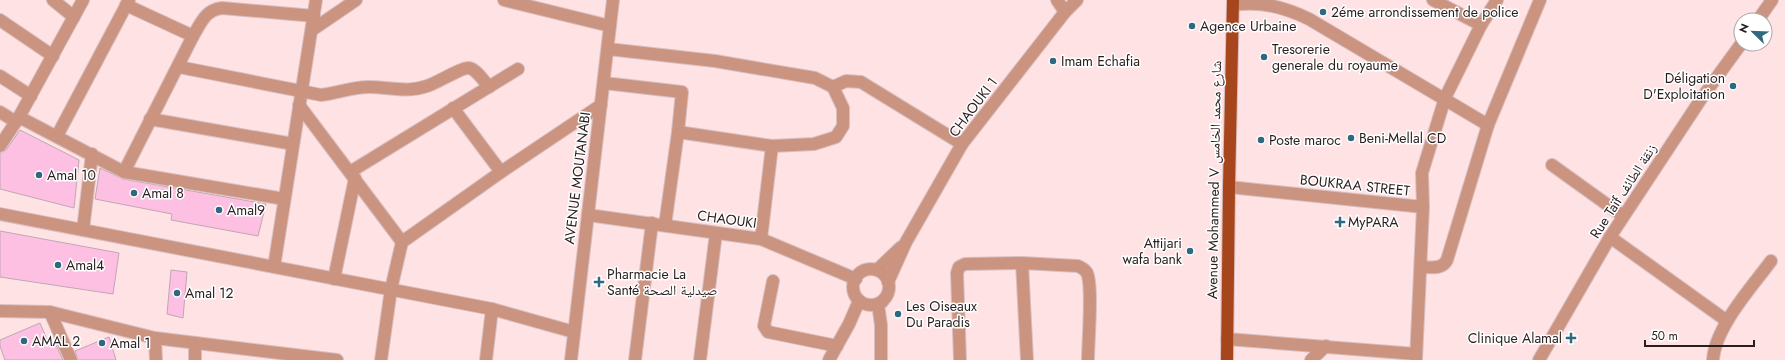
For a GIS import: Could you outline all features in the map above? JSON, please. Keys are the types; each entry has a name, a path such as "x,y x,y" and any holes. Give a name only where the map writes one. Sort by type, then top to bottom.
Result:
{"main road":[{"name":"Avenue Mohammed V شارع محمد الخامس","path":"1227,360 1233,3"}],"street":[{"path":"53,0 74,17"},
{"path":"0,146 18,119 83,0"},
{"path":"274,267 316,0"},
{"path":"312,30 356,0"},
{"path":"504,0 610,26"},
{"name":"AVENUE MOUTANABI","path":"571,360 613,0"},
{"path":"1057,0 1065,12"},
{"name":"CHAOUKI 1","path":"888,282 906,242 962,144 1065,12 1077,0"},
{"path":"1433,0 1481,25"},
{"name":"BOUKRAA STREET","path":"1229,187 1423,207 1422,173 1445,98 1481,25 1497,0"},
{"path":"1421,267 1437,267 1445,264 1451,250 1488,125 1540,0"},
{"path":"1764,12 1772,0"},
{"path":"57,136 128,3 193,36"},
{"path":"1233,3 1260,3 1290,10 1304,16 1445,98 1488,125"},
{"path":"124,172 150,119 179,67 193,36 206,15 213,9 222,8 314,16"},
{"path":"0,20 52,56"},
{"path":"608,49 715,61 815,78 833,87 843,108 843,126 836,137 814,144 772,146 678,132"},
{"name":"Rue Taïf زنقة الطائف","path":"1539,360 1623,216 1701,99 1735,52"},
{"path":"179,67 321,95 333,94 352,88 370,87 410,90 427,86 447,78 461,69 467,68 472,69 489,86"},
{"path":"334,278 352,175 453,108 518,70"},
{"path":"0,76 31,96"},
{"path":"833,87 846,81 861,82 962,144"},
{"path":"604,83 682,92 665,225"},
{"path":"299,105 402,242"},
{"path":"381,360 391,289 402,242 501,172 601,105"},
{"path":"453,108 501,172"},
{"path":"0,112 57,136 124,172 284,199"},
{"path":"150,119 293,144"},
{"path":"761,239 772,146"},
{"path":"83,230 92,154"},
{"path":"1552,165 1623,216"},
{"path":"1227,339 1326,346 1416,357 1423,207"},
{"path":"0,214 492,309 574,332"},
{"name":"CHAOUKI","path":"588,215 761,239 856,279"},
{"path":"635,360 652,223"},
{"path":"700,360 716,233"},
{"path":"1610,237 1727,321"},
{"name":"CHAOUKI 1","path":"877,270 906,242"},
{"path":"1713,360 1715,345 1727,321 1771,261"},
{"path":"960,360 957,273 960,267 965,264 1022,263 1078,266 1084,269 1086,272 1089,290 1088,360"},
{"path":"1022,263 1027,360"},
{"path":"850,324 878,303 888,292 888,282 882,273 877,270 864,271 856,279 853,288 859,300 868,305 878,303"},
{"path":"773,281 764,326 768,332 838,346"},
{"path":"829,360 850,324 859,300"},
{"path":"878,303 881,325 881,360"},
{"path":"486,360 492,309"},
{"path":"0,311 50,312 155,338 195,343 235,354 337,360"},
{"path":"50,312 72,360"},
{"path":"155,338 156,360"},
{"path":"195,343 195,360"},
{"path":"1311,360 1326,346"}],"building":[{"name":"Amal 10","path":"20,130 79,160 74,208 0,189 0,153 6,150"},
{"path":"100,168 123,179 266,204 258,236 171,220 172,214 95,199"},
{"name":"Amal4","path":"0,231 119,253 113,294 0,277"},
{"name":"Amal 12","path":"171,270 187,272 183,318 167,314"},
{"name":"AMAL 2","path":"40,323 48,342 54,341 63,360 5,360 0,346 0,340"},
{"name":"Amal 1","path":"109,337 116,360 78,360 75,351"}],"place":[{"name":"2éme arrondissement de police","path":"1323,12"},
{"name":"Agence Urbaine","path":"1192,26"},
{"name":"Tresorerie generale du royaume","path":"1264,57"},
{"name":"Imam Echafia","path":"1053,61"},
{"name":"Déligation D'Exploitation","path":"1733,86"},
{"name":"Beni-Mellal CD","path":"1351,138"},
{"name":"Poste maroc","path":"1261,140"},
{"name":"Amal 10","path":"39,175"},
{"name":"Amal 8","path":"134,193"},
{"name":"Amal9","path":"219,210"},
{"name":"MyPARA","path":"1340,222"},
{"name":"Attijari wafa bank","path":"1190,251"},
{"name":"Amal4","path":"58,265"},
{"name":"Pharmacie La Santé صيدلية الصحة","path":"599,282"},
{"name":"Amal 12","path":"177,293"},
{"name":"Les Oiseaux Du Paradis","path":"898,314"},
{"name":"Clinique Alamal","path":"1571,338"},
{"name":"AMAL 2","path":"24,341"},
{"name":"Amal 1","path":"102,343"}]}
